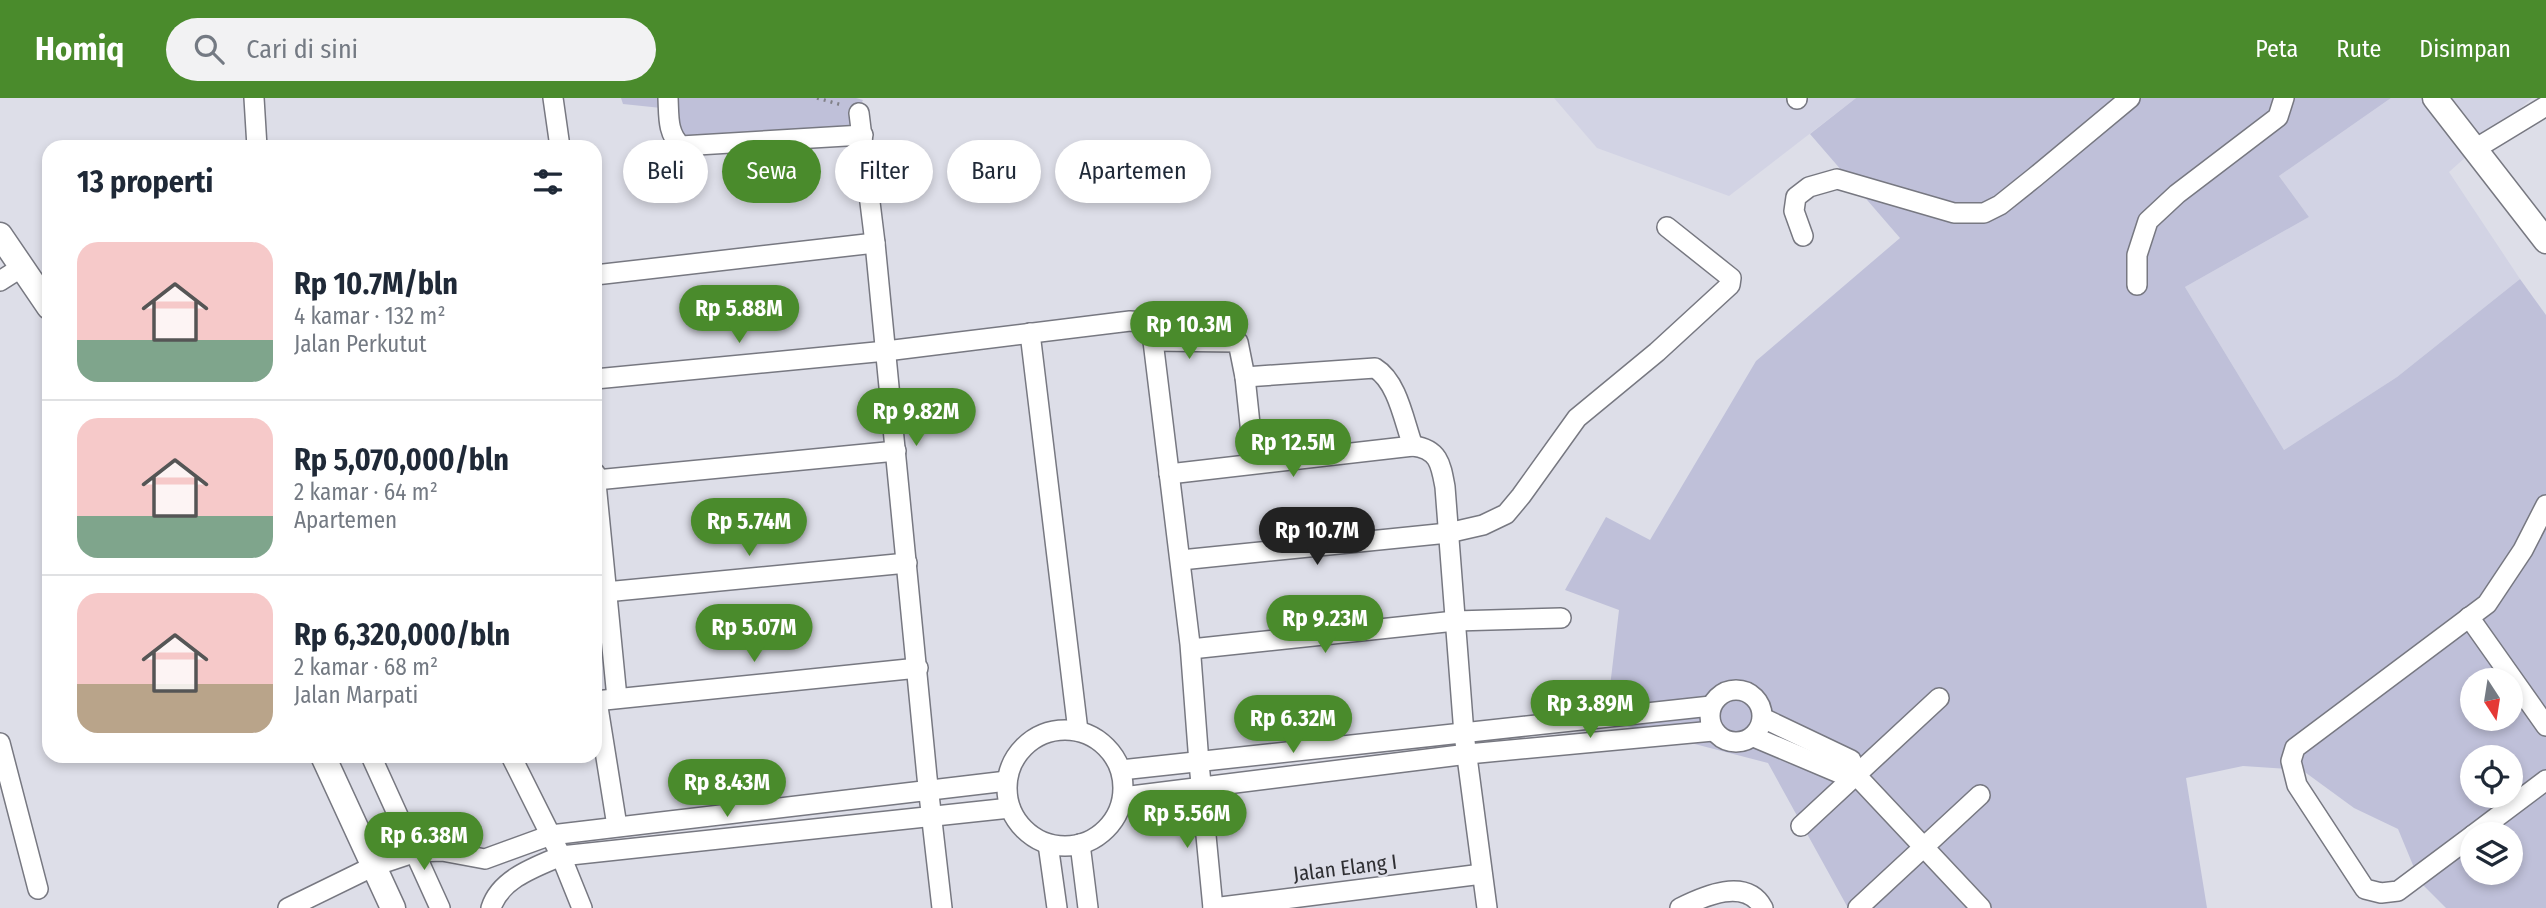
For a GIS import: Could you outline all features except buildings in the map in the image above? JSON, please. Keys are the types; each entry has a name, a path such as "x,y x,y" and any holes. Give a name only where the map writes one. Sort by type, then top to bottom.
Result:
{"main road":[{"path":"2435,98 2546,241"},
{"path":"0,235 42,297"},
{"path":"326,763 393,908"}],"street":[{"path":"254,98 257,140"},
{"path":"553,98 559,140"},
{"path":"668,98 670,130 673,139 681,146 863,135"},
{"path":"1802,236 1794,211 1796,197 1809,187 1837,180 1954,213 1984,213 2000,205 2130,98"},
{"path":"2137,285 2137,255 2148,221 2177,194 2278,117 2284,98"},
{"path":"2475,149 2546,106"},
{"path":"859,113 875,243 943,908"},
{"path":"1181,560 1448,533 1483,525 1506,514 1577,418 1657,352 1730,285 1731,278 1667,227"},
{"path":"602,274 875,243"},
{"path":"0,281 22,267"},
{"path":"602,379 886,351 1138,321 1144,323 1149,328 1153,341 1181,560 1213,908"},
{"path":"1030,333 1078,731"},
{"path":"1153,341 1238,342 1245,377 1254,463"},
{"path":"1245,377 1375,368 1385,376 1395,396 1413,446"},
{"path":"1169,474 1413,446 1424,447 1434,453 1441,469 1464,734 1487,908"},
{"path":"602,479 896,451"},
{"path":"2460,845 2398,891 2381,894 2365,889 2297,785 2291,761 2295,748 2487,604 2523,550 2546,505"},
{"path":"602,592 907,563"},
{"path":"2469,617 2546,726"},
{"path":"1191,649 1455,621 1561,618"},
{"path":"602,646 603,700 617,826"},
{"path":"603,700 918,668"},
{"path":"1738,690 1754,696 1762,710 1763,718 1754,737 1740,743 1732,743 1713,731 1709,715 1711,706 1722,694 1738,690"},
{"path":"1801,825 1939,698"},
{"path":"1121,771 1711,706"},
{"path":"1763,718 1852,760 1856,775 1981,908"},
{"path":"1078,731 1105,745 1115,757 1121,771 1123,797 1113,822 1104,832 1080,845 1064,847 1048,844 1025,831 1010,808 1007,780 1011,767 1026,745 1051,732 1078,731"},
{"path":"1123,797 1468,754 1713,731"},
{"path":"1754,737 1844,775 1856,775"},
{"path":"0,743 38,889"},
{"path":"374,763 440,908"},
{"path":"515,763 561,856 582,908"},
{"path":"288,908 374,866 416,852 442,851 485,859 551,835 1007,780"},
{"path":"2490,822 2546,780"},
{"path":"1858,908 1980,795"},
{"path":"491,908 495,895 511,881 561,856 1010,808"},
{"path":"1048,844 1057,908"},
{"path":"1080,845 1088,908"},
{"name":"Jalan Elang I","path":"1213,908 1482,874"},
{"path":"1680,908 1702,897 1737,891 1749,894 1758,900 1763,908"}],"path":[{"path":"817,98 859,113"}],"shaded area":[{"path":"621,98 863,100 841,140 835,140 835,142 722,140 722,148 708,149 708,140 679,140 671,109 623,104"},
{"path":"1554,98 1856,98 1729,196 1597,148"},
{"path":"1856,98 2391,98 2279,176 2309,217 2185,287 2284,450 2397,377 2520,279 2546,315 2546,908 2446,908 2420,882 2398,829 2354,808 2302,770 2243,766 2186,778 2207,908 1848,908 1768,763 1606,721 1619,610 1565,590 1606,517 1650,540 1756,361 1900,238 1810,134"},
{"path":"2391,98 2532,98 2449,172 2520,279 2397,377 2284,450 2185,287 2309,217 2279,176"}]}
